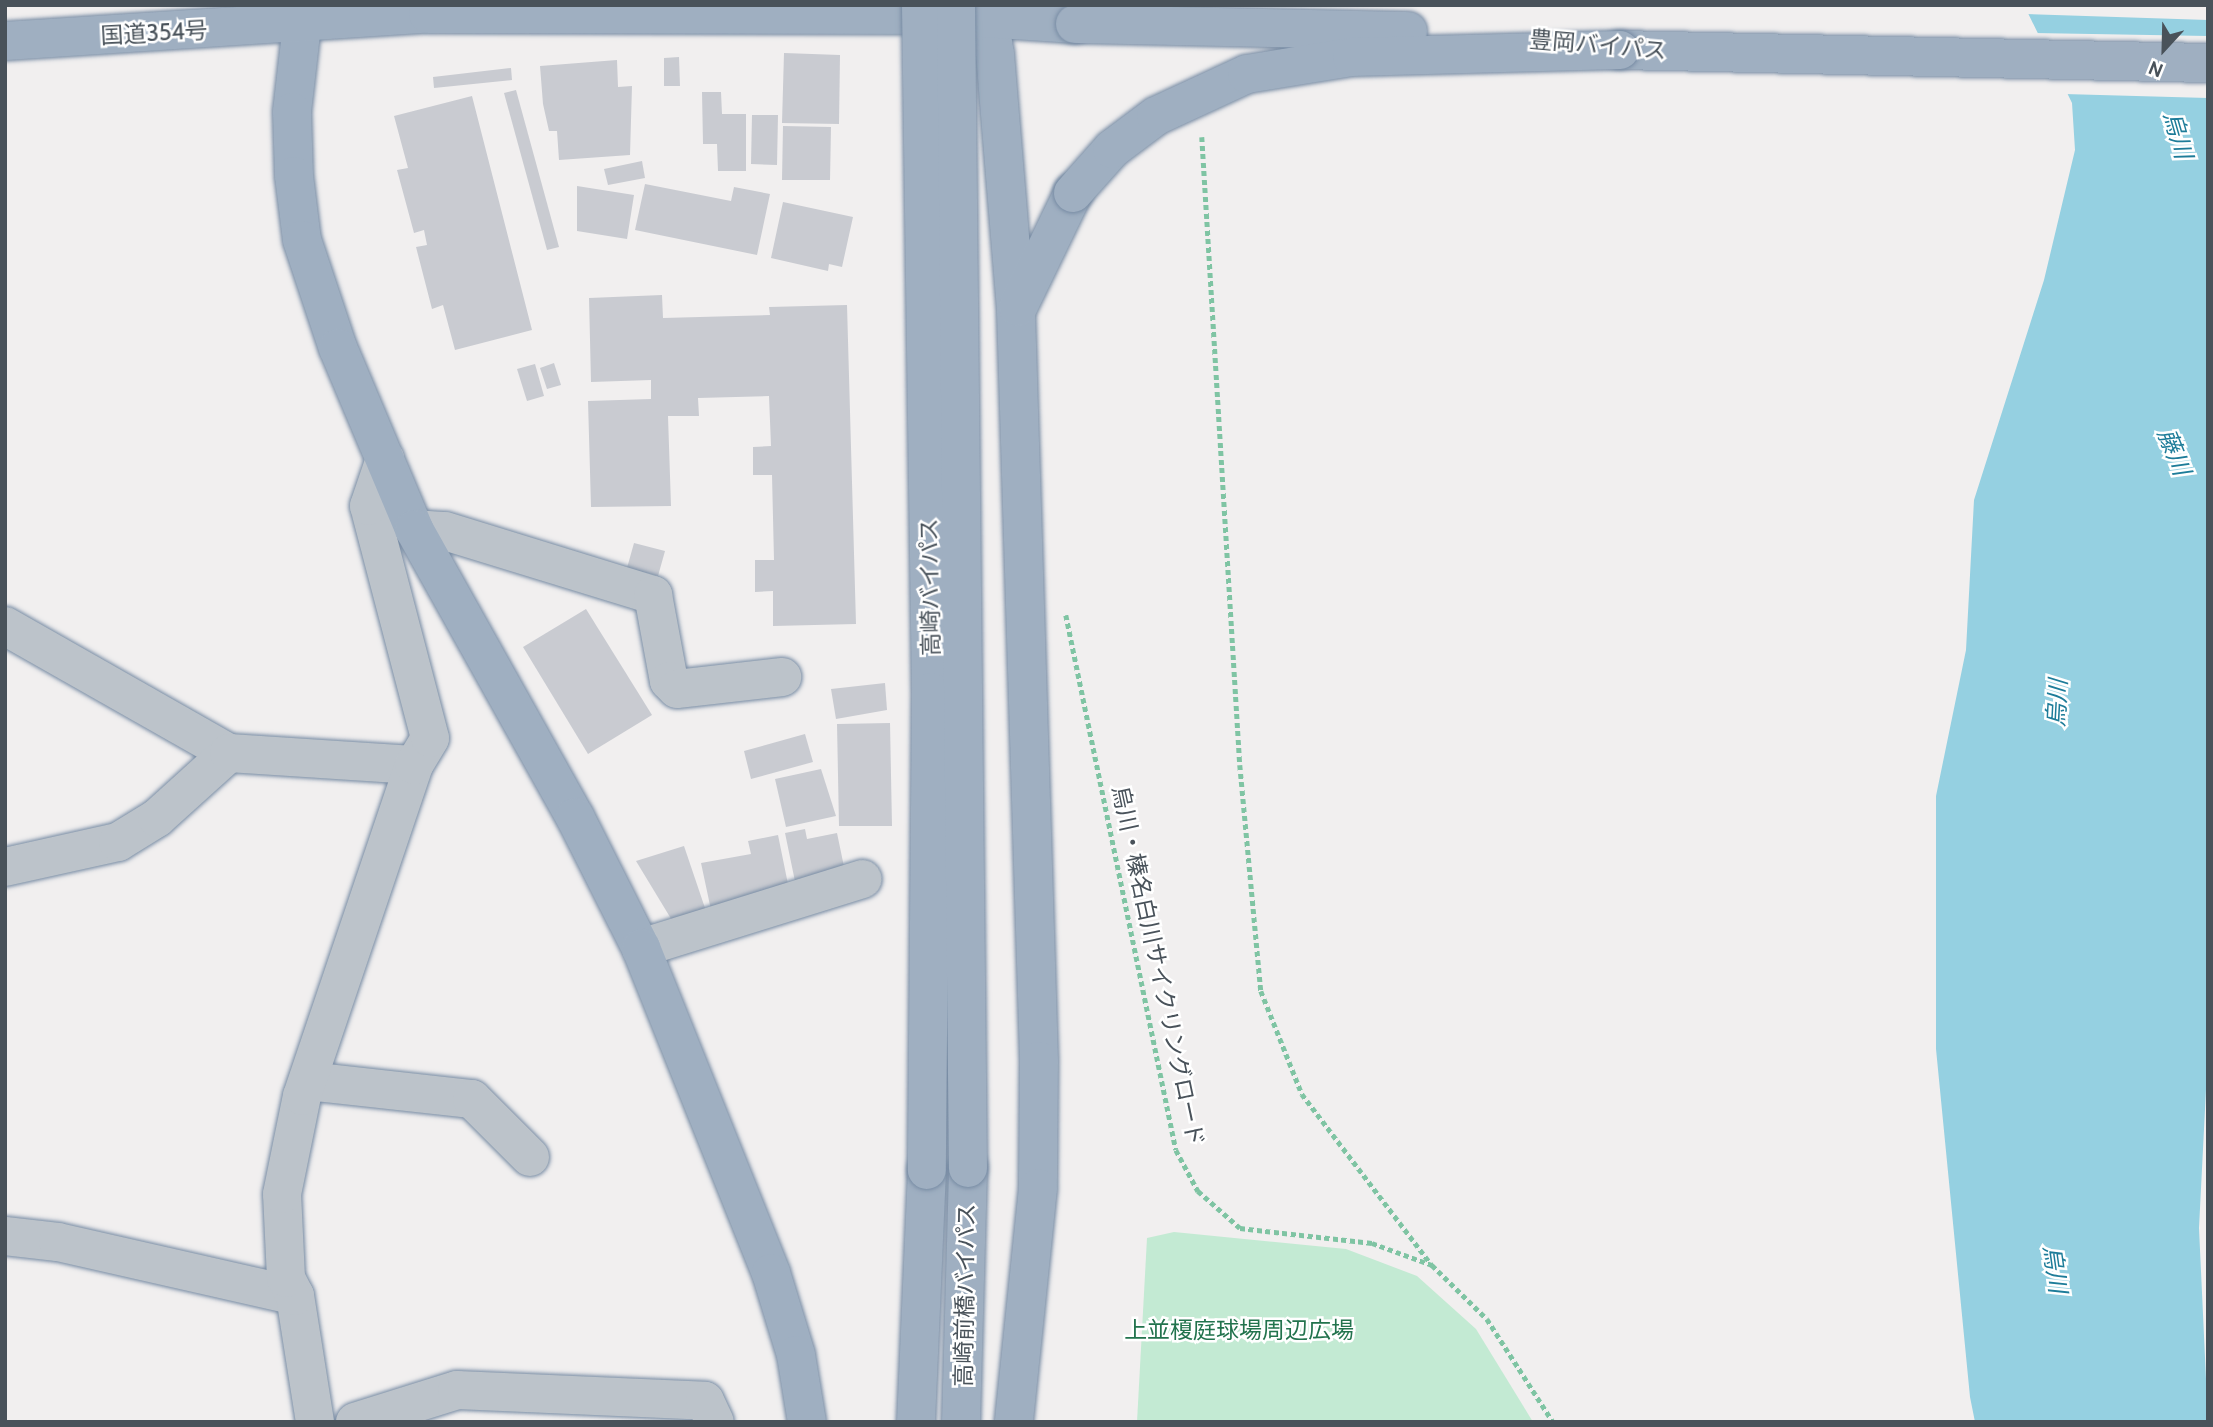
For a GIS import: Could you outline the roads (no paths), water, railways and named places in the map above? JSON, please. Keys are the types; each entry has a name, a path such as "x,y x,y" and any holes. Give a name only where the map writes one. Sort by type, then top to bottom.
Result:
{"highway":[{"path":"428,14 484,5"},
{"path":"889,5 957,10"},
{"path":"428,14 957,10"},
{"path":"957,10 1016,312 1039,1074 1038,1188 1014,1422"},
{"name":"豊岡バイパス","path":"957,10 1075,24 1476,34 1620,50 2208,63"},
{"name":"高崎バイパス","path":"957,10 968,1168"},
{"name":"高崎バイパス","path":"927,1170 931,692 957,10"},
{"name":"国道354号","path":"5,41 304,15 428,14"},
{"path":"304,15 292,112 302,240 384,459 414,529 575,817 641,948 771,1273 796,1355 807,1422"},
{"path":"1016,312 1073,193 1112,149 1156,116 1247,75 1352,57 1620,50"},
{"name":"高崎前橋バイパス","path":"961,1422 968,1168"},
{"name":"高崎前橋バイパス","path":"916,1422 927,1170"}],"street":[{"path":"315,1422 295,1296 286,1278 282,1194 308,1080 414,765 430,738 369,506 384,459"},
{"path":"414,529 445,531 653,595 669,681 677,689 782,677"},
{"path":"5,626 229,753 414,765"},
{"path":"5,867 118,842 157,818 229,753"},
{"path":"641,948 863,879"},
{"path":"308,1080 472,1099 530,1157"},
{"path":"5,1236 58,1242 295,1296"},
{"path":"355,1422 457,1390 705,1401 715,1422"}],"water":[{"path":"2024,5 2208,5 2208,1050 2199,1228 2208,1422 1975,1422 1970,1397 1936,1049 1936,796 1966,650 1974,500 2044,280 2075,150 2072,103"}],"water label":[{"name":"烏川","path":"2178,135"},
{"name":"藤川","path":"2174,452"},
{"name":"烏川","path":"2057,703"},
{"name":"烏川","path":"2055,1269"}],"park label":[{"name":"上並榎庭球場周辺広場","path":"1239,1330"}]}
